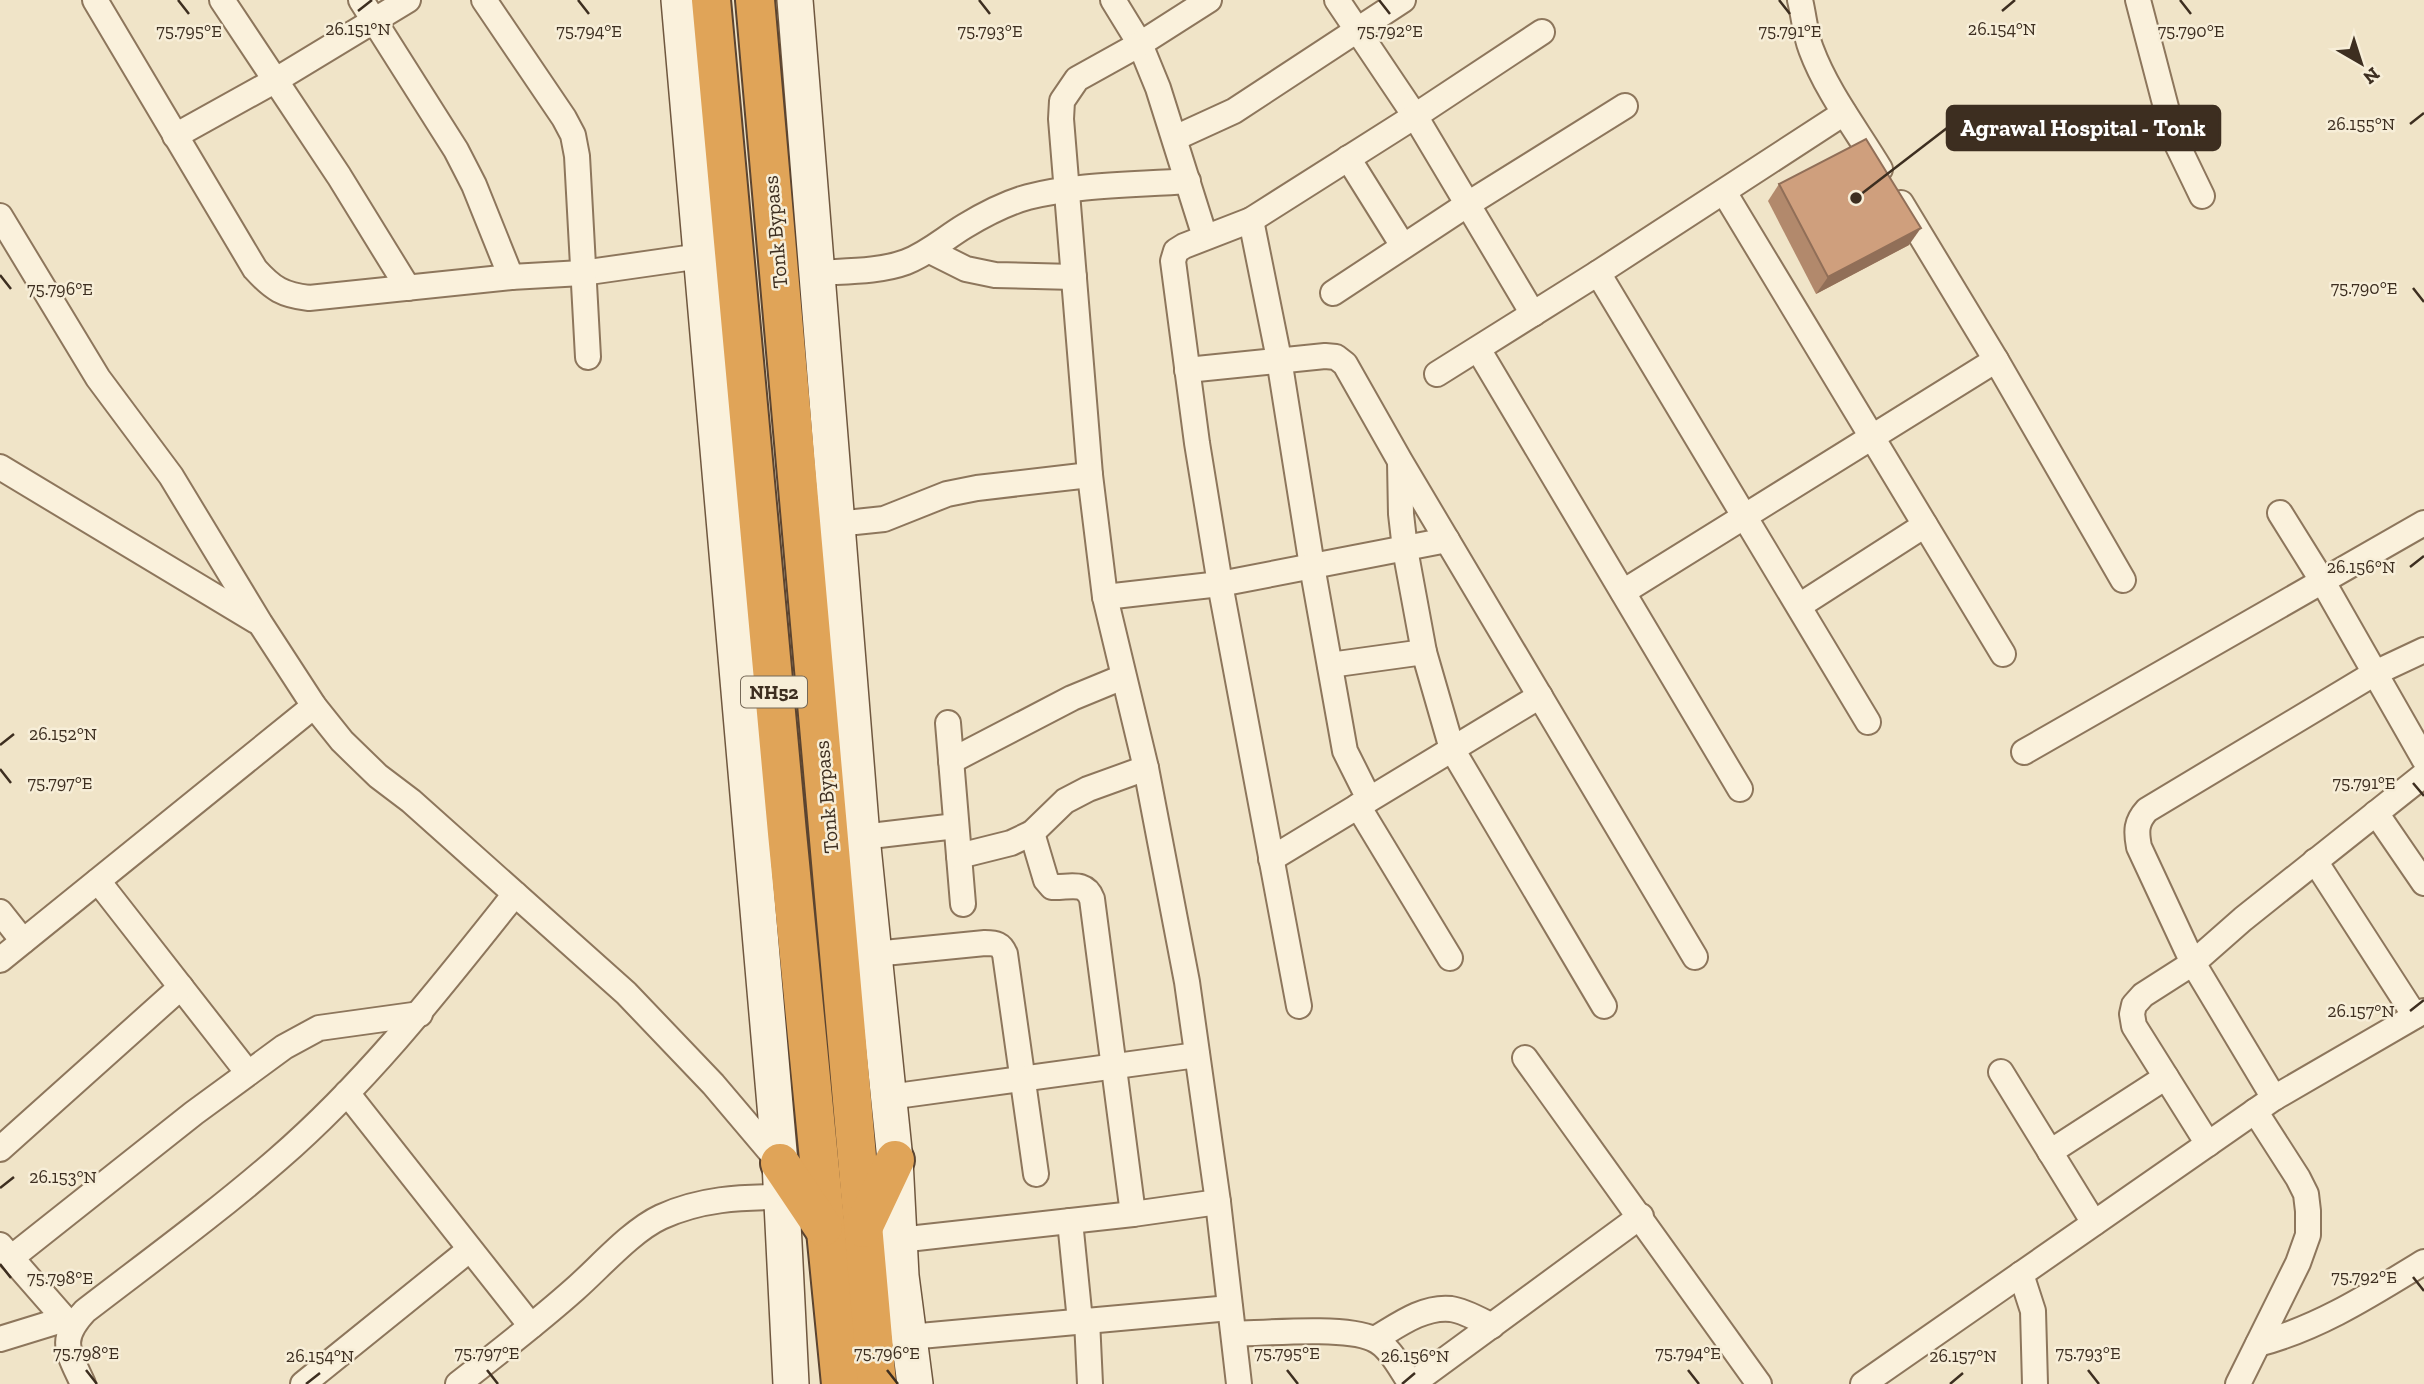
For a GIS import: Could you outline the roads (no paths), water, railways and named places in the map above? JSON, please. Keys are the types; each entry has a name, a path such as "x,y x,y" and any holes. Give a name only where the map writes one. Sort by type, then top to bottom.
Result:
{"highway":[{"name":"NH52","path":"712,0 841,1384"},
{"name":"Tonk Bypass","path":"755,0 877,1384"},
{"path":"863,1228 895,1160"},
{"path":"781,1180 826,1232"}],"street":[{"path":"95,0 255,269 269,285 288,295 310,298 511,277 582,273 701,256"},
{"path":"222,0 408,288"},
{"path":"361,0 435,115 474,185 511,277"},
{"path":"176,136 276,80 408,0"},
{"path":"484,0 564,118 572,135 577,156 588,357"},
{"path":"679,0 781,1180 791,1384"},
{"path":"795,0 862,837 915,1384"},
{"path":"1113,0 1140,44 1175,138 1205,237"},
{"path":"1209,0 1140,44 1077,79 1062,101 1060,119 1090,475 1105,597 1146,768 1187,982 1218,1202 1239,1384"},
{"path":"1337,0 1415,116 1533,314"},
{"path":"1175,138 1234,111 1403,0"},
{"path":"1800,0 1810,47 1844,113 1996,360 2123,580"},
{"path":"2138,0 2174,138 2202,196"},
{"path":"1299,1006 1220,584 1173,261 1176,251 1251,220 1542,32"},
{"path":"1333,293 1468,204 1625,106"},
{"path":"1437,374 1844,113"},
{"path":"1348,159 1403,246"},
{"path":"816,273 904,263 930,251 965,226 1000,207 1030,197 1067,190 1188,181"},
{"path":"1724,192 2003,654"},
{"path":"0,216 98,378 171,476 260,623 314,706 342,741 378,776 411,801 626,992 713,1084 781,1180"},
{"path":"1251,220 1279,359 1345,751 1364,802 1450,958"},
{"path":"930,251 966,269 995,275 1074,277"},
{"path":"1598,273 1868,722"},
{"path":"1478,349 1740,789"},
{"path":"1188,370 1325,356 1336,357 1345,364 1695,957"},
{"path":"1623,592 1996,360"},
{"path":"1400,461 1400,503 1405,549 1424,652 1452,749 1604,1006"},
{"path":"0,467 260,623"},
{"path":"836,524 884,519 947,494 977,488 1090,475"},
{"path":"2280,513 2323,582 2424,759"},
{"path":"2024,752 2424,523"},
{"path":"1798,606 1925,525"},
{"path":"1105,597 1220,584 1447,540"},
{"path":"2238,1384 2298,1263 2308,1235 2306,1194 2139,847 2136,832 2138,820 2147,810 2375,673 2424,650"},
{"path":"1330,665 1424,652"},
{"path":"951,761 1072,698 1124,677"},
{"path":"1271,859 1540,696"},
{"path":"0,960 314,706"},
{"path":"948,723 963,904"},
{"path":"959,856 1011,842 1031,833 1065,801 1088,789 1146,768"},
{"path":"2208,1144 2134,1026 2134,1005 2143,995 2193,963 2243,919 2424,775"},
{"path":"2376,813 2424,883"},
{"path":"862,837 957,826"},
{"path":"1031,833 1046,880 1052,887 1082,886 1092,898 1133,1214"},
{"path":"1874,1381 2021,1274 2264,1105 2420,1014 2315,861"},
{"path":"98,881 248,1073"},
{"path":"0,1339 68,1323 199,1224 279,1159 347,1093 420,1014 515,894"},
{"path":"0,912 23,941"},
{"path":"874,954 985,943 996,943 1002,947 1036,1174"},
{"path":"0,1149 181,987"},
{"path":"83,1384 70,1355 68,1323 5,1251 284,1047 319,1028 420,1014"},
{"path":"888,1097 1197,1055"},
{"path":"1525,1058 1641,1216 1759,1384"},
{"path":"2001,1072 2094,1223"},
{"path":"2050,1152 2166,1077"},
{"path":"347,1093 531,1326"},
{"path":"458,1384 577,1287 608,1256 659,1218 688,1207 731,1198 781,1180"},
{"path":"899,1240 1218,1202"},
{"path":"1234,1334 1349,1332 1375,1339 1387,1350 1412,1384 1641,1216"},
{"path":"1070,1221 1090,1384"},
{"path":"303,1384 469,1250"},
{"path":"2258,1344 2309,1328 2352,1306 2424,1262"},
{"path":"2021,1274 2033,1311 2035,1384"},
{"path":"909,1337 1230,1308"},
{"path":"1375,1339 1404,1321 1431,1310 1452,1309 1492,1325"}],"place":[{"name":"Agrawal Hospital - Tonk","path":"1856,198"}]}
